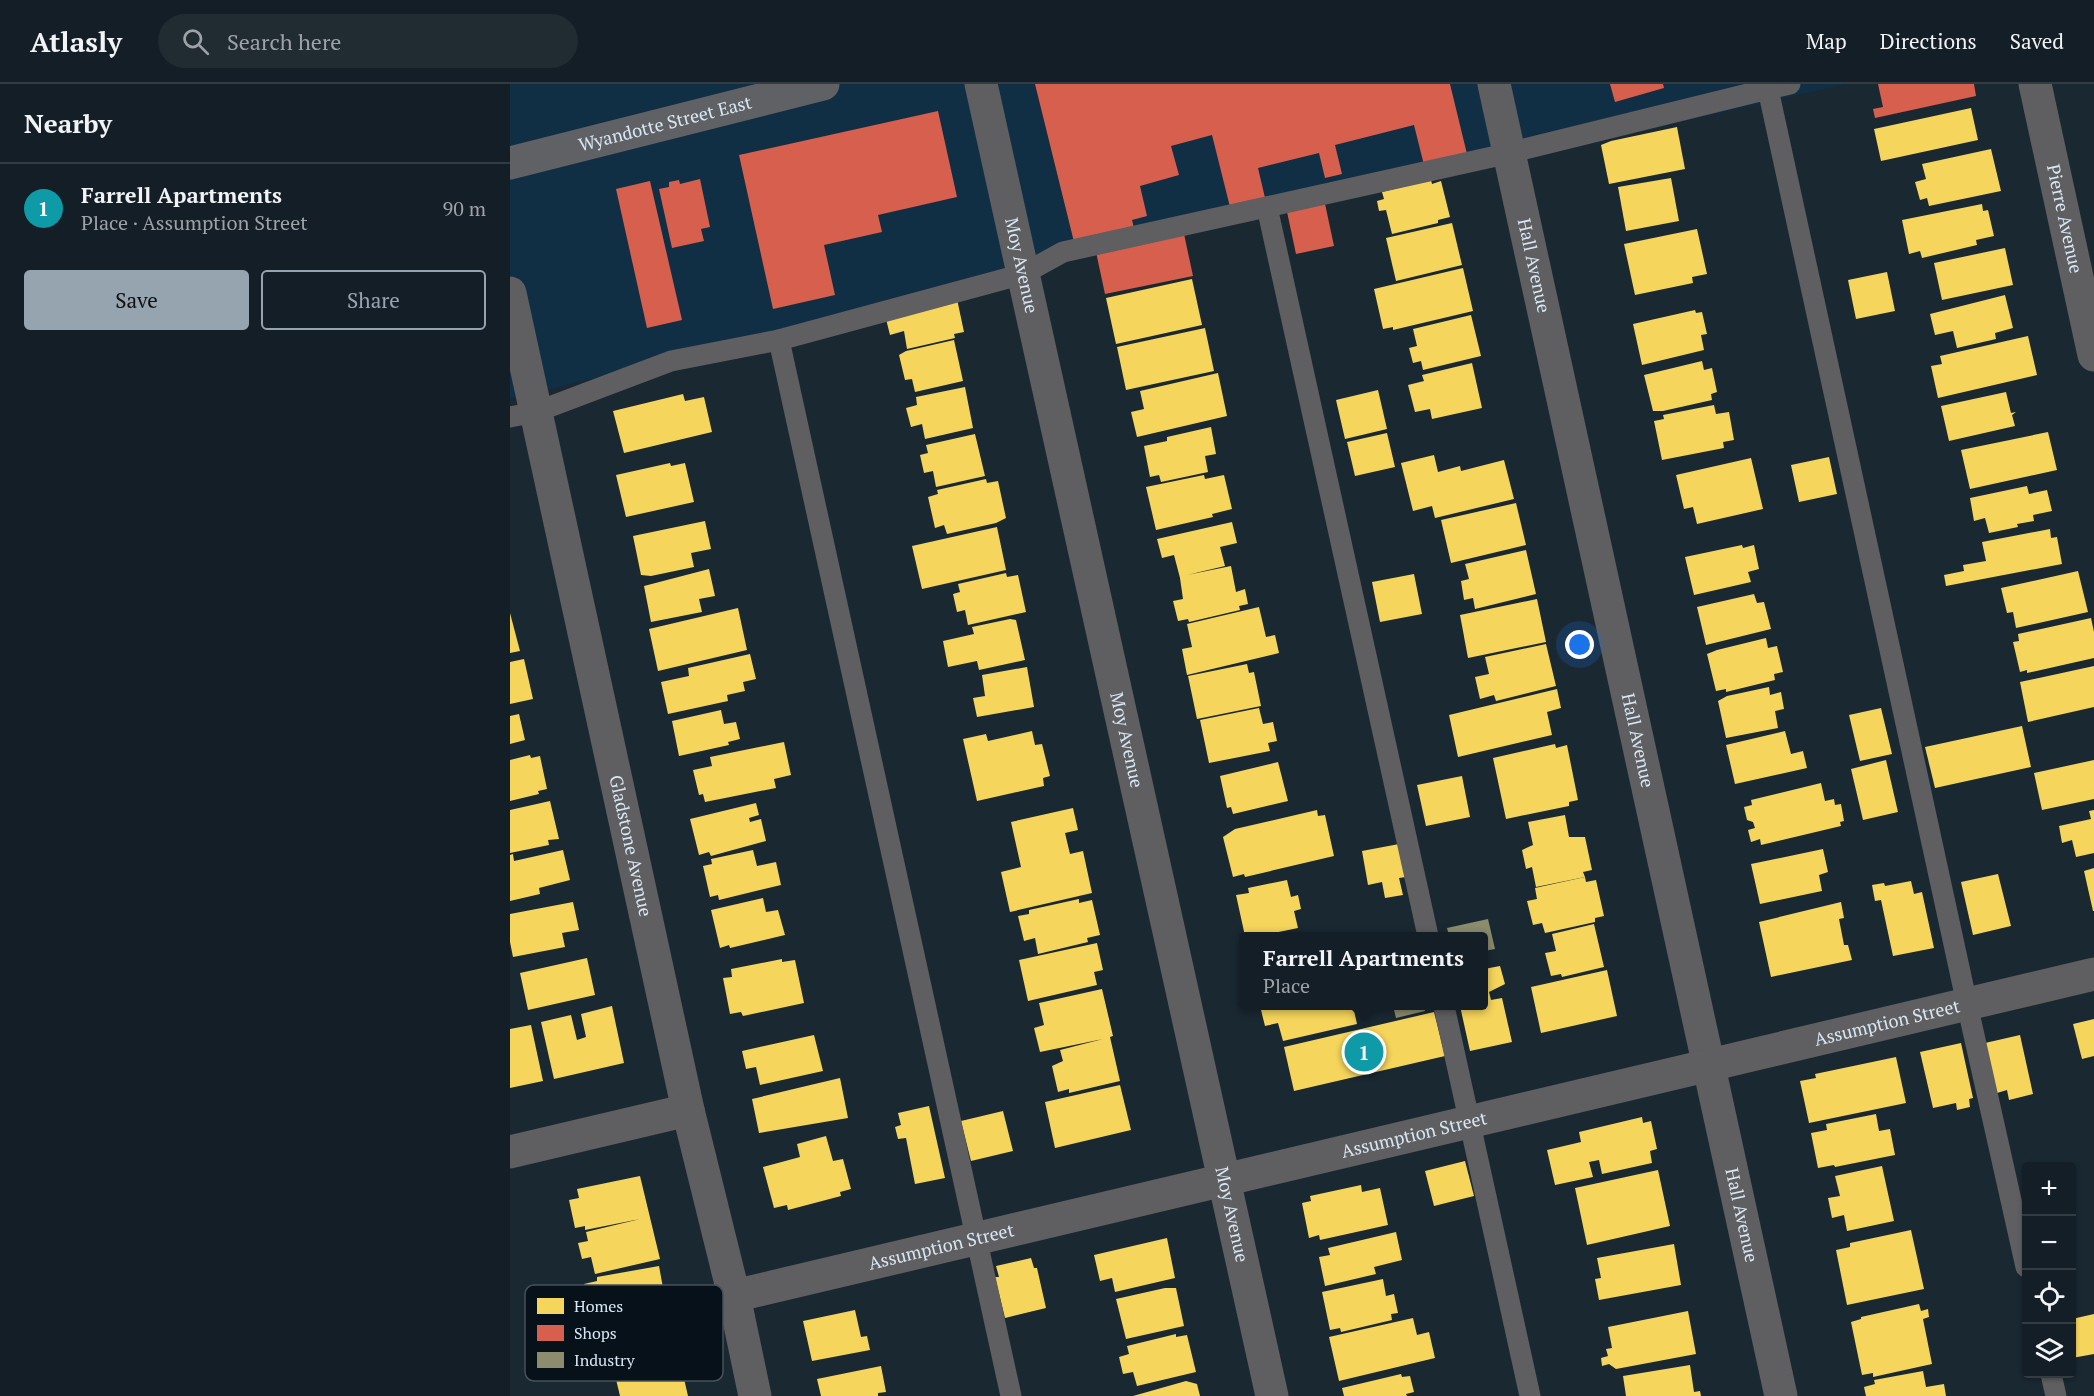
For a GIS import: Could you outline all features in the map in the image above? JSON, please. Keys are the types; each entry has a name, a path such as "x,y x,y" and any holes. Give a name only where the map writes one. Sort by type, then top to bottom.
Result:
{"main road":[{"name":"Wyandotte Street East","path":"510,163 822,84"}],"street":[{"name":"Moy Avenue","path":"981,84 1272,1396"},
{"name":"Hall Avenue","path":"1494,84 1781,1396"},
{"name":"Pierre Avenue","path":"2035,84 2094,355"},
{"name":"Gladstone Avenue","path":"510,293 523,414 734,1296 755,1396"},
{"name":"Assumption Street","path":"734,1296 2094,974"},
{"path":"510,1152 688,1110"}],"lane":[{"path":"523,414 671,361 779,340 1023,274 1063,252 1509,152 1790,84"},
{"path":"1768,89 2022,1249"},
{"path":"1268,207 1427,932"},
{"path":"779,340 1011,1396"},
{"path":"1445,1010 1530,1396"},
{"path":"2051,1378 2056,1396"}],"shaded area":[{"path":"510,84 1847,84 1050,264 510,399"}],"building: Homes":[{"path":"1971,108 1978,140 1881,161 1874,129"},
{"path":"1677,127 1685,169 1609,184 1601,145"},
{"path":"1991,149 2001,191 1929,206 1927,198 1920,200 1915,182 1926,179 1922,164"},
{"path":"1671,178 1679,221 1626,231 1618,187"},
{"path":"1431,180 1432,184 1441,181 1450,217 1438,220 1438,223 1392,234 1386,210 1379,211 1377,201 1384,199 1382,192"},
{"path":"1982,204 1983,211 1988,210 1994,236 1976,240 1977,245 1922,258 1920,251 1909,254 1902,220"},
{"path":"1452,223 1462,265 1396,281 1386,238"},
{"path":"1697,229 1707,274 1692,277 1693,283 1635,295 1624,244"},
{"path":"2005,248 2013,285 1942,300 1934,263"},
{"path":"1463,268 1473,311 1393,330 1393,327 1383,329 1374,289"},
{"path":"1887,272 1895,311 1856,319 1848,280"},
{"path":"1192,279 1202,325 1116,344 1106,298"},
{"path":"2005,295 2013,328 1995,333 1996,339 1957,348 1953,331 1935,335 1930,314"},
{"path":"957,299 964,332 954,334 955,338 907,349 904,331 890,335 885,315"},
{"path":"1695,310 1696,313 1702,312 1707,334 1701,335 1704,350 1642,365 1633,324"},
{"path":"1471,315 1481,356 1423,370 1421,361 1413,363 1409,348 1417,346 1413,329"},
{"path":"1205,328 1214,371 1126,390 1117,347"},
{"path":"2028,336 2037,375 1938,398 1931,366 1942,364 1940,356"},
{"path":"954,340 963,381 915,392 912,379 905,380 899,355 906,351"},
{"path":"1702,361 1704,370 1712,368 1717,392 1711,394 1712,400 1663,411 1653,411 1644,375"},
{"path":"1472,363 1482,408 1432,419 1430,409 1415,412 1408,385 1424,381 1422,375"},
{"path":"1218,373 1227,416 1137,437 1131,412 1144,409 1140,391"},
{"path":"965,387 973,428 925,439 922,424 911,427 906,408 917,405 916,397"},
{"path":"1378,390 1387,429 1345,439 1336,400"},
{"path":"2006,392 2011,413 2016,412 2012,415 2015,426 1949,441 1941,406"},
{"path":"683,394 685,401 704,397 712,432 624,453 613,411"},
{"path":"1714,405 1716,414 1729,412 1734,440 1723,442 1724,448 1662,460 1654,421 1664,419 1663,415"},
{"path":"1211,427 1216,454 1205,456 1208,472 1161,482 1159,475 1150,477 1144,446 1167,441 1167,437"},
{"path":"2048,432 2057,470 1970,489 1961,450"},
{"path":"1387,433 1395,467 1355,476 1347,442"},
{"path":"975,434 985,476 936,487 933,471 924,473 920,455 928,453 926,445"},
{"path":"1434,455 1438,472 1460,466 1461,471 1504,460 1514,499 1435,518 1432,506 1413,511 1401,463"},
{"path":"1829,457 1837,494 1799,502 1791,465"},
{"path":"1751,458 1763,509 1697,524 1693,507 1684,509 1676,475"},
{"path":"670,463 671,466 685,463 694,502 626,517 616,475"},
{"path":"1204,475 1205,479 1224,475 1232,509 1212,514 1213,517 1156,530 1146,487"},
{"path":"986,479 987,483 998,481 1006,518 996,523 947,534 944,525 935,528 928,497 938,494 937,490"},
{"path":"2027,486 2029,494 2047,490 2052,511 2033,515 2034,521 2017,524 2018,527 1989,533 1985,518 1974,521 1970,498"},
{"path":"1516,503 1526,545 1451,563 1441,520"},
{"path":"705,521 711,549 691,553 694,567 651,576 641,575 633,536"},
{"path":"1232,522 1237,543 1220,547 1225,566 1187,575 1231,566 1236,592 1245,589 1248,604 1239,606 1240,610 1189,622 1188,619 1178,621 1173,601 1183,599 1180,578 1174,555 1162,558 1157,539"},
{"path":"997,527 1006,570 922,589 912,546"},
{"path":"2050,529 2051,538 2057,537 2062,564 1946,586 1944,575 1964,571 1963,565 1986,561 1982,542"},
{"path":"1742,545 1743,548 1754,545 1759,569 1748,572 1751,582 1694,595 1685,557"},
{"path":"1526,550 1536,594 1475,609 1473,598 1464,600 1461,581 1469,579 1465,564"},
{"path":"709,569 715,596 699,599 702,612 651,622 644,586"},
{"path":"2078,571 2088,612 2016,628 2013,612 2007,613 2001,588"},
{"path":"1006,573 1007,577 1018,575 1026,612 968,625 965,610 957,612 953,594 960,592 958,584"},
{"path":"1414,574 1422,614 1380,622 1372,582"},
{"path":"1754,594 1757,603 1764,602 1771,629 1706,645 1697,607"},
{"path":"1537,599 1546,642 1468,658 1460,615"},
{"path":"1259,607 1266,637 1275,635 1279,653 1187,675 1182,649 1192,647 1187,624"},
{"path":"738,608 747,650 658,671 649,629"},
{"path":"510,613 520,651 510,653"},
{"path":"2091,618 2094,632 2094,658 2027,673 2027,670 2020,672 2013,642 2019,641 2018,634"},
{"path":"1010,619 1016,620 1025,660 979,670 977,661 948,667 943,641 974,634 972,627"},
{"path":"1766,638 1768,648 1777,646 1783,672 1774,674 1775,680 1726,692 1726,689 1716,691 1707,654"},
{"path":"1546,644 1556,686 1496,701 1494,695 1480,699 1475,677 1489,674 1485,657"},
{"path":"750,654 756,679 743,682 745,691 727,695 728,701 668,714 661,682 689,676 688,668"},
{"path":"524,659 533,699 510,704 510,662"},
{"path":"1247,664 1249,673 1254,672 1261,706 1197,719 1188,676"},
{"path":"2094,666 2094,707 2028,722 2020,682"},
{"path":"1027,667 1034,707 977,717 973,698 985,696 982,675"},
{"path":"1769,687 1770,695 1781,692 1784,709 1775,711 1778,728 1726,738 1718,701 1727,696"},
{"path":"1557,689 1561,708 1547,712 1552,735 1458,757 1449,715"},
{"path":"1259,708 1263,724 1273,722 1277,741 1268,743 1270,751 1209,763 1200,720"},
{"path":"1881,708 1892,754 1860,761 1849,715"},
{"path":"721,710 724,724 736,722 740,739 728,742 729,745 679,756 672,721"},
{"path":"519,714 525,740 510,744 510,716"},
{"path":"2022,726 2031,767 1935,788 1925,747"},
{"path":"1032,731 1035,745 1042,744 1050,776 1043,778 1044,786 977,801 963,739 986,734 988,741"},
{"path":"1785,731 1791,754 1803,751 1807,768 1735,784 1726,745"},
{"path":"784,742 791,775 774,779 776,788 705,802 703,794 699,795 693,770 712,766 710,757"},
{"path":"1555,744 1556,748 1567,745 1578,800 1569,802 1569,806 1506,819 1493,758"},
{"path":"530,755 531,758 540,756 547,789 538,791 539,794 510,801 510,760"},
{"path":"1886,760 1898,812 1863,820 1851,769"},
{"path":"2094,760 2094,799 2042,810 2034,773"},
{"path":"1278,762 1288,801 1233,814 1231,807 1227,808 1220,776"},
{"path":"1462,776 1470,817 1426,826 1417,785"},
{"path":"1821,783 1825,801 1834,799 1835,805 1841,804 1844,821 1840,822 1841,826 1761,845 1760,839 1751,842 1748,830 1755,828 1753,822 1747,820 1744,807 1752,805 1751,800"},
{"path":"550,801 559,839 548,840 549,845 510,853 510,810"},
{"path":"756,803 759,815 749,818 750,822 761,819 766,841 711,856 709,852 699,855 690,819"},
{"path":"1073,808 1078,830 1065,833 1070,854 1083,851 1092,893 1010,912 1001,872 1021,867 1011,822"},
{"path":"1317,810 1318,816 1325,815 1334,856 1245,877 1244,874 1233,877 1223,837 1235,829"},
{"path":"2094,810 2094,853 2076,857 2072,840 2062,843 2059,826 2091,819 2089,811"},
{"path":"1565,815 1569,837 1585,837 1592,870 1583,872 1585,877 1536,887 1532,867 1526,869 1522,850 1533,845 1528,822"},
{"path":"1399,844 1406,877 1399,878 1403,895 1385,898 1382,882 1368,885 1362,851"},
{"path":"1823,849 1828,872 1819,875 1822,891 1760,904 1751,864"},
{"path":"563,850 570,880 539,888 540,894 510,901 510,855 513,854 514,861"},
{"path":"753,850 757,866 776,862 781,885 719,900 718,895 710,897 703,866 712,864 711,859"},
{"path":"2094,868 2094,911 2093,911 2084,871"},
{"path":"1998,874 2011,926 1973,935 1961,882"},
{"path":"1585,877 1586,882 1596,880 1604,916 1595,918 1595,922 1545,933 1542,923 1533,925 1527,901 1537,899 1535,888"},
{"path":"1287,880 1291,897 1298,895 1301,909 1294,911 1298,928 1278,932 1244,932 1236,895 1249,893 1248,888"},
{"path":"1911,881 1914,894 1922,892 1934,948 1893,956 1881,900 1875,901 1872,885 1884,883 1885,886"},
{"path":"763,898 766,912 778,910 785,935 730,948 729,945 720,948 711,910"},
{"path":"1079,899 1079,903 1092,900 1100,935 1087,938 1088,942 1038,954 1035,938 1024,941 1018,916 1029,914 1029,910"},
{"path":"573,902 579,930 562,933 565,947 513,957 510,942 510,914"},
{"path":"1841,902 1844,918 1839,919 1844,945 1848,945 1852,960 1771,977 1759,922"},
{"path":"1594,924 1604,967 1562,977 1561,974 1551,976 1545,953 1556,951 1552,934"},
{"path":"1097,943 1103,970 1094,972 1097,985 1028,1001 1019,960"},
{"path":"587,958 595,995 528,1010 520,973"},
{"path":"782,959 782,962 795,960 804,1003 743,1016 741,1012 730,1014 723,978 732,977 731,969"},
{"path":"1500,966 1505,984 1489,992 1491,1000 1502,998 1512,1042 1470,1051 1461,1010 1488,1010 1488,968"},
{"path":"1607,970 1617,1016 1541,1033 1531,987"},
{"path":"1102,989 1120,1081 1069,1093 1069,1089 1058,1092 1052,1066 1063,1061 1060,1050 1103,1039 1040,1052 1034,1028 1044,1025 1039,1003"},
{"path":"612,1006 624,1063 554,1079 541,1022 571,1015 577,1040 586,1037 581,1014"},
{"path":"1261,1010 1354,1010 1357,1024 1283,1041 1278,1023 1265,1026"},
{"path":"1434,1012 1445,1056 1294,1091 1284,1047"},
{"path":"2094,1019 2094,1056 2082,1059 2073,1024"},
{"path":"531,1025 543,1081 510,1088 510,1029"},
{"path":"814,1035 823,1071 760,1085 756,1067 746,1069 742,1051"},
{"path":"2020,1035 2033,1094 2009,1100 2007,1090 1997,1093 1985,1043"},
{"path":"1961,1043 1973,1098 1969,1099 1970,1107 1957,1110 1956,1103 1933,1108 1920,1052"},
{"path":"1896,1057 1906,1103 1809,1123 1800,1081 1816,1078 1815,1074"},
{"path":"840,1078 848,1118 759,1133 752,1099"},
{"path":"1120,1085 1131,1130 1055,1148 1045,1102"},
{"path":"929,1106 945,1178 915,1184 906,1138 898,1139 895,1127 901,1125 898,1113"},
{"path":"1003,1111 1013,1151 971,1161 961,1121"},
{"path":"1876,1114 1879,1131 1890,1129 1895,1155 1835,1167 1834,1165 1818,1168 1811,1133 1827,1130 1826,1124"},
{"path":"1642,1117 1643,1123 1651,1121 1657,1149 1650,1151 1652,1163 1602,1174 1599,1160 1589,1162 1593,1177 1555,1185 1547,1150 1581,1142 1579,1132"},
{"path":"826,1136 833,1161 843,1159 851,1189 840,1192 841,1196 788,1210 787,1205 774,1208 763,1167 800,1157 797,1144"},
{"path":"1465,1161 1474,1196 1434,1206 1425,1171"},
{"path":"1882,1166 1894,1221 1847,1231 1844,1215 1832,1218 1828,1198 1840,1196 1835,1176"},
{"path":"1658,1170 1670,1226 1587,1245 1575,1188"},
{"path":"640,1176 660,1259 595,1274 591,1257 582,1259 578,1243 588,1241 586,1232 640,1219 585,1230 585,1226 575,1228 569,1200 579,1198 577,1189"},
{"path":"1361,1185 1362,1192 1380,1188 1388,1225 1320,1240 1319,1235 1309,1238 1302,1203 1311,1201 1310,1196"},
{"path":"1911,1230 1924,1289 1847,1305 1836,1250 1850,1247 1850,1243"},
{"path":"1396,1232 1402,1260 1374,1267 1376,1274 1325,1286 1319,1257 1330,1255 1328,1248"},
{"path":"1167,1238 1175,1278 1115,1292 1112,1278 1100,1281 1094,1255"},
{"path":"1674,1244 1681,1285 1599,1300 1595,1279 1601,1278 1597,1258"},
{"path":"1031,1258 1034,1268 1037,1268 1046,1308 1005,1318 995,1277 999,1277 996,1266"},
{"path":"659,1266 662,1285 584,1285 597,1281 597,1277"},
{"path":"1383,1279 1386,1296 1394,1294 1398,1313 1391,1314 1392,1320 1341,1332 1340,1328 1330,1330 1322,1292"},
{"path":"1165,1288 1176,1288 1184,1326 1126,1339 1116,1299"},
{"path":"1919,1304 1921,1311 1928,1309 1929,1317 1923,1319 1932,1364 1873,1377 1873,1373 1862,1375 1851,1322 1861,1317"},
{"path":"855,1310 861,1337 867,1336 870,1350 812,1361 803,1321"},
{"path":"1688,1311 1696,1354 1616,1369 1609,1364 1602,1366 1601,1358 1608,1356 1606,1349 1612,1348 1608,1327"},
{"path":"2094,1314 2094,1354 2076,1357 2076,1318"},
{"path":"1413,1318 1417,1335 1429,1332 1435,1358 1339,1381 1329,1337"},
{"path":"1176,1334 1176,1337 1187,1335 1196,1372 1137,1386 1133,1372 1123,1374 1119,1357 1129,1354 1127,1346"},
{"path":"1690,1365 1694,1392 1700,1391 1701,1396 1626,1396 1623,1376"},
{"path":"881,1366 886,1392 878,1393 878,1396 821,1396 817,1379"},
{"path":"1923,1371 1926,1387 1944,1384 1946,1396 1866,1396 1864,1387 1875,1384 1874,1380"},
{"path":"1401,1374 1402,1377 1410,1376 1414,1392 1406,1394 1407,1396 1344,1396 1342,1388"},
{"path":"616,1381 685,1381 688,1396 620,1396"},
{"path":"1186,1381 1197,1384 1200,1396 1133,1396"}],"building: Shops":[{"path":"1035,84 1450,84 1467,154 1424,165 1414,125 1335,145 1342,174 1325,178 1319,153 1258,168 1266,202 1231,211 1212,135 1171,146 1179,175 1140,186 1147,216 1132,220 1135,232 1075,246"},
{"path":"1610,84 1663,84 1664,88 1615,102"},
{"path":"1878,84 1974,84 1976,96 1875,118 1873,109 1883,107"},
{"path":"938,111 957,197 878,215 882,232 824,245 835,295 773,309 739,155"},
{"path":"700,179 710,227 701,229 704,241 672,248 659,189 669,187 669,182 679,180 680,184"},
{"path":"650,181 682,320 647,328 616,189"},
{"path":"1324,199 1334,246 1296,254 1286,207"},
{"path":"1184,234 1193,276 1105,294 1096,252"}],"building: Industry":[{"path":"1488,919 1495,949 1488,950 1488,932 1448,932 1447,928"},
{"path":"1394,1010 1425,1010 1425,1011 1396,1018"}],"place":[{"name":"Farrell Apartments","path":"1364,1052"}]}
